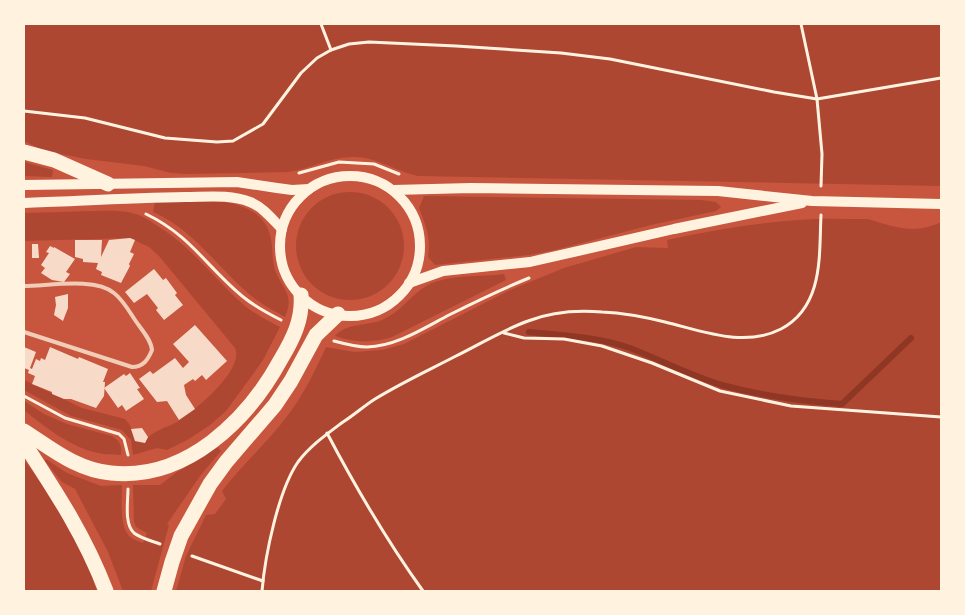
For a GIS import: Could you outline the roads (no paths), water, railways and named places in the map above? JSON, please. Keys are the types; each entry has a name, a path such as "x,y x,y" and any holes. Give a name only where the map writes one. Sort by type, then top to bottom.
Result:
{"highway":[{"path":"24,152 54,160 108,184"},
{"path":"24,431 73,463 91,470 111,474 131,474 149,472 170,466 194,454 216,438 234,423 264,388 293,338 302,306 301,295"},
{"path":"164,591 181,536 210,484 226,462 274,406 291,381 316,335 338,314"},
{"path":"24,443 75,522 106,591"}],"main road":[{"path":"337,177 366,177 381,182 393,190 405,202 414,217 419,233 420,250 417,267 410,283 399,296 386,306 371,312 354,316 338,314 318,308 301,295 285,271 280,243 282,229 288,214 297,200 309,189 322,181 337,177"},
{"path":"24,185 237,182 292,190 309,189"},
{"path":"393,190 471,188 718,191 812,201 941,204"},
{"path":"24,203 169,197 230,197 249,201 256,205 264,210 282,229"},
{"path":"410,283 443,271 530,262 674,229 812,201"}],"lane":[{"path":"24,286 79,284 107,289 125,305 149,341 152,350 145,363 139,366 132,366 24,332"}],"waterway":[{"path":"529,332 580,337 618,344 699,377 737,389 782,398 842,404 911,338"}]}
